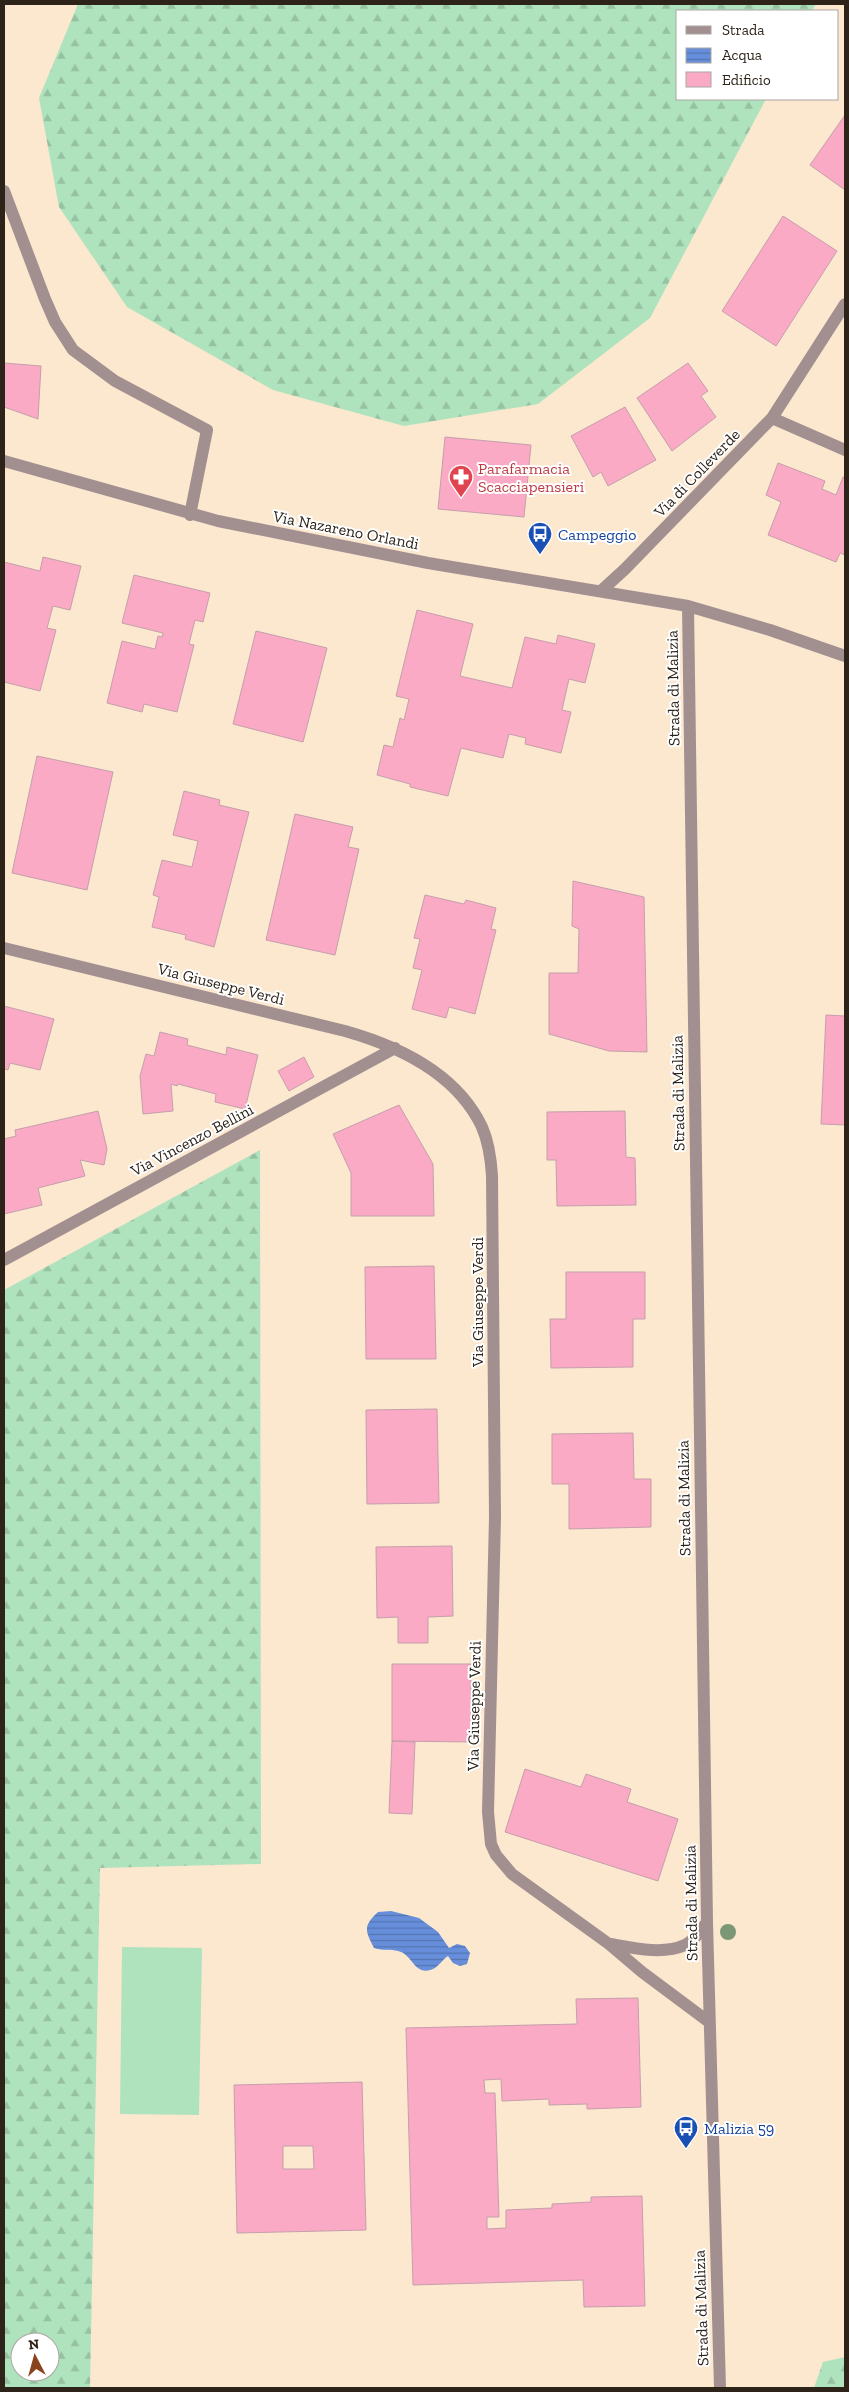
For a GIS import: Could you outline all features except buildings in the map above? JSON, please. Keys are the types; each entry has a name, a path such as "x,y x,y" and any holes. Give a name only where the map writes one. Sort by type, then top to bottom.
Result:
{"street":[{"path":"4,191 44,299 55,322 73,350 115,381 207,430 190,515"},
{"name":"Via di Colleverde","path":"601,591 625,569 772,418 845,304"},
{"path":"772,418 845,450"},
{"name":"Via Nazareno Orlandi","path":"4,460 190,515 419,561 688,606 770,630 845,656"},
{"name":"Strada di Malizia","path":"688,606 707,1922 720,2388"},
{"name":"Via Giuseppe Verdi","path":"4,948 345,1031 395,1048 427,1067 459,1095 482,1128 490,1157 493,1205 495,1517 488,1812 491,1844 504,1866 523,1883 609,1944 642,1972 709,2022"},
{"name":"Via Vincenzo Bellini","path":"4,1260 395,1048"},
{"name":"Via Giuseppe Verdi","path":"609,1944 639,1949 674,1948 686,1945 694,1939 707,1922"}],"green space":[{"path":"78,4 816,4 813,10 676,10 676,100 765,100 650,318 538,404 404,426 273,390 127,307 59,207 39,98"},
{"path":"260,1150 261,1864 100,1868 90,2388 4,2388 4,1290"},
{"path":"122,1947 202,1948 199,2115 120,2114"},
{"path":"845,2357 845,2388 814,2388 823,2362"}],"water":[{"path":"391,1911 419,1918 438,1932 449,1948 457,1944 465,1946 470,1953 467,1964 460,1966 453,1963 448,1956 437,1967 427,1971 418,1968 403,1953 395,1950 374,1948 367,1932 368,1925 378,1912"}],"place":[{"name":"Parafarmacia Scacciapensieri","path":"461,498"},
{"name":"Campeggio","path":"540,555"},
{"name":"Malizia 59","path":"686,2149"}]}
